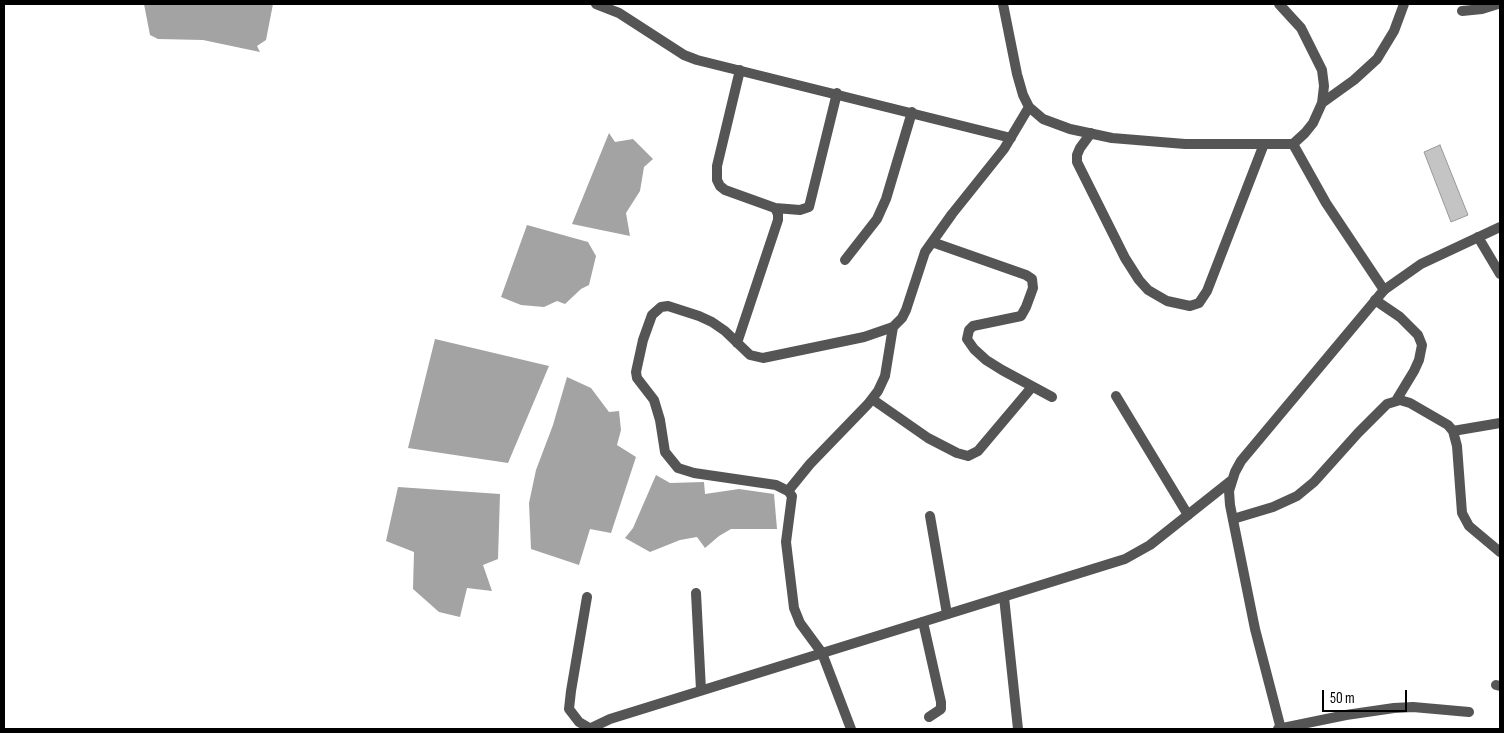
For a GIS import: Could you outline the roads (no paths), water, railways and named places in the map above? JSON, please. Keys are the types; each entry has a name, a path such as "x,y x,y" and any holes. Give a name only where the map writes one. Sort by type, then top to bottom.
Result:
{"street":[{"path":"596,4 619,13 684,55 698,60 1012,138"},
{"path":"1003,4 1017,74 1023,94 1029,107 1043,119 1070,129 1112,138 1186,144 1293,144 1313,123 1322,103 1324,86 1322,70 1301,28 1278,4"},
{"path":"1322,103 1354,80 1377,59 1394,31 1404,4"},
{"path":"1462,11 1482,9 1498,4"},
{"path":"740,70 717,166 717,180 725,190 775,208 800,210 809,207 838,94"},
{"path":"851,729 822,653 800,623 794,608 786,551 787,525 792,496 788,491 776,485 694,473 678,468 665,452 660,420 654,400 637,378 637,366 646,332 652,315 661,307 676,308 717,325 750,354 758,357 770,357 864,337 893,327 898,323 906,310 920,263 932,242 1012,138 1029,107"},
{"path":"845,260 873,225 886,199 912,112"},
{"path":"1092,133 1080,148 1077,162 1125,258 1148,290 1167,301 1190,306 1198,303 1207,291 1264,144"},
{"path":"1293,144 1326,203 1384,290"},
{"path":"738,343 777,224 778,214 775,208"},
{"path":"1469,712 1394,708 1346,715 1280,729 1255,629 1229,491 1241,461 1384,290 1421,264 1500,227"},
{"path":"1478,237 1500,274"},
{"path":"932,242 1026,275 1032,279 1032,288 1021,316 973,326 969,330 966,339 968,344 980,355 1002,370 1052,397"},
{"path":"1233,520 1273,507 1297,496 1314,482 1387,404 1397,399 1414,371 1419,360 1422,345 1418,335 1400,317 1375,300"},
{"path":"788,491 810,464 872,399 885,376 893,327"},
{"path":"872,399 928,438 957,454 968,456 978,451 1032,386"},
{"path":"1116,396 1188,515"},
{"path":"1397,399 1410,403 1448,425 1453,431 1457,446 1462,513 1469,526 1500,552"},
{"path":"1453,431 1500,423"},
{"path":"587,597 570,691 569,709 579,722 590,729 610,719 1125,559 1150,545 1232,480"},
{"path":"930,516 947,614"},
{"path":"696,593 702,690"},
{"path":"1004,597 1018,729"},
{"path":"923,622 942,702 941,709 929,717"}]}
